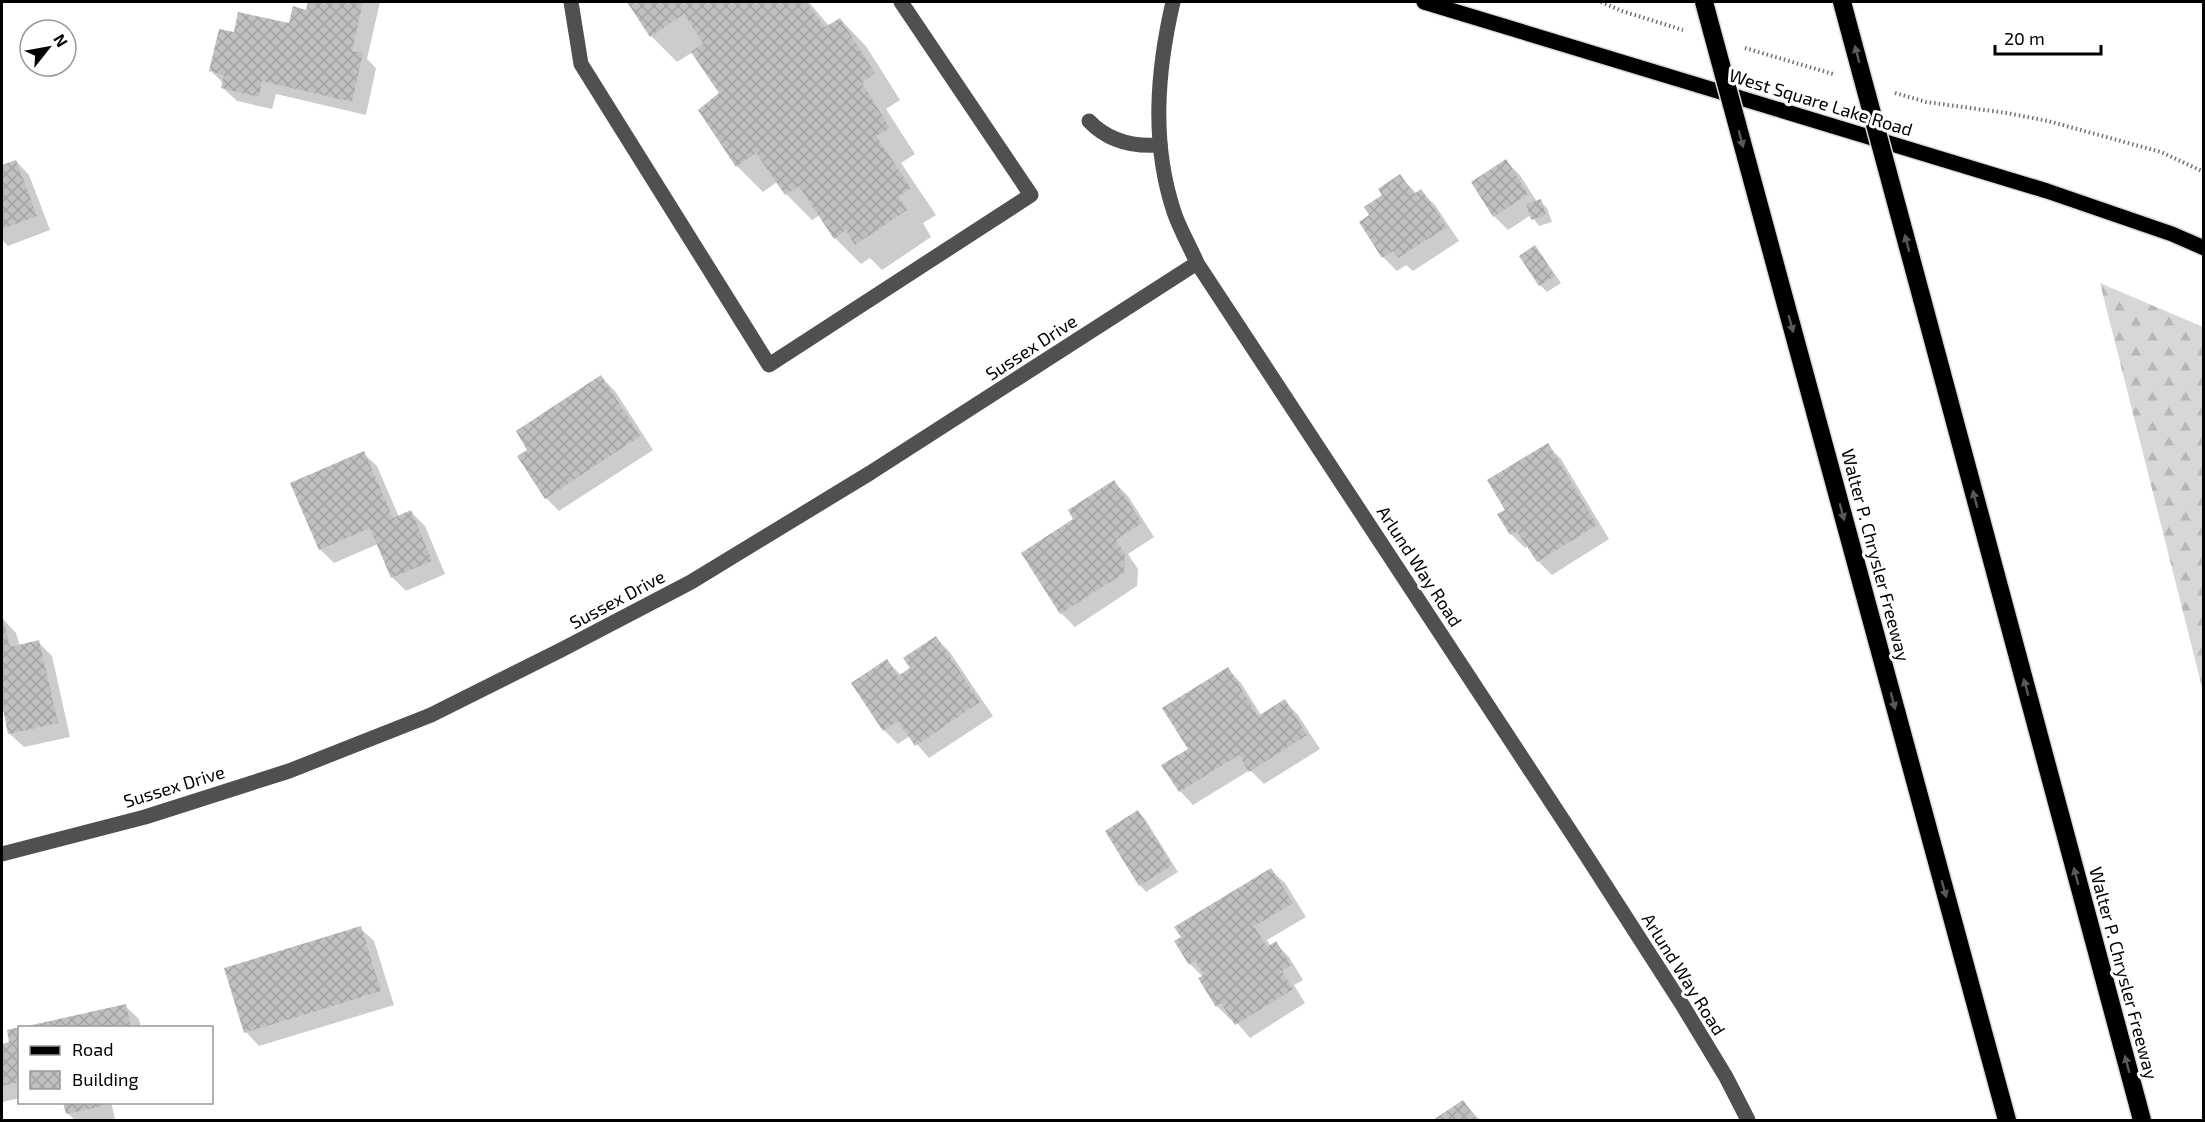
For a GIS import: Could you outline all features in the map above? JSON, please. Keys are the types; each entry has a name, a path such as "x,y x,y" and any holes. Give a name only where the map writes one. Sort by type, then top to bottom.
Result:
{"highway":[{"name":"Walter P. Chrysler Freeway","path":"1704,2 2007,1120"},
{"name":"Walter P. Chrysler Freeway","path":"1842,2 2142,1120"}],"main road":[{"name":"West Square Lake Road","path":"1424,2 2047,190 2172,234 2204,248"}],"street":[{"path":"571,2 580,64 769,365 1031,195 902,2"},
{"name":"Arlund Way Road","path":"1173,2 1162,58 1159,88 1160,144 1165,177 1175,213 1197,263 1584,852 1695,1026 1726,1077 1748,1120"},
{"path":"1089,120 1096,129 1122,142 1141,146 1160,144"},
{"name":"Sussex Drive","path":"2,854 145,817 289,771 451,705 691,582 870,473 1197,263"}],"path":[{"path":"1601,2 1689,32"},
{"path":"1734,45 1836,75"},
{"path":"1892,92 1926,102 2048,121 2161,152 2204,172"}],"green space":[{"path":"2100,283 2203,327 2203,691"}],"building":[{"path":"308,2 363,2 352,51 363,53 352,102 262,81 259,97 221,88 224,75 209,71 219,29 234,32 238,12 289,23 293,6 306,10"},
{"path":"627,2 806,2 825,27 840,18 875,73 862,83 890,128 876,136 911,188 898,197 907,210 855,245 846,230 834,239 799,186 785,195 756,153 736,167 698,110 719,93 691,52 703,43 684,14 650,37"},
{"path":"1506,159 1528,194 1493,217 1471,182"},
{"path":"16,160 37,216 2,229 2,165"},
{"path":"1400,174 1414,194 1421,189 1447,227 1398,258 1393,251 1382,258 1359,222 1369,215 1364,207 1382,195 1378,189"},
{"path":"1541,199 1546,215 1531,220 1526,204"},
{"path":"1535,245 1555,276 1539,286 1519,256"},
{"path":"601,375 640,436 545,499 517,456 527,450 516,431"},
{"path":"1548,443 1597,525 1537,562 1517,531 1510,535 1497,514 1505,510 1487,480"},
{"path":"364,451 393,518 411,510 432,561 391,578 370,528 319,550 290,483"},
{"path":"1114,480 1142,523 1116,540 1125,554 1124,573 1060,614 1021,553 1073,519 1068,510"},
{"path":"2,615 10,647 39,640 58,723 8,734 2,704"},
{"path":"936,636 980,702 915,746 898,721 883,731 851,683 887,659 898,676 910,668 903,658"},
{"path":"1228,667 1258,716 1285,699 1307,735 1249,772 1239,755 1179,792 1161,765 1188,749 1162,708"},
{"path":"1138,810 1172,865 1139,886 1105,831"},
{"path":"1271,868 1293,903 1254,926 1267,947 1276,941 1291,965 1282,971 1293,989 1235,1025 1221,1003 1216,1007 1198,978 1204,975 1195,960 1189,965 1174,941 1181,937 1174,927"},
{"path":"361,926 381,991 244,1033 224,968"},
{"path":"126,1004 131,1026 27,1026"},
{"path":"18,1027 18,1082 2,1086 2,1044 9,1042 7,1030"},
{"path":"1463,1100 1477,1120 1433,1120"},
{"path":"64,1104 102,1104 102,1106 66,1114"}]}
